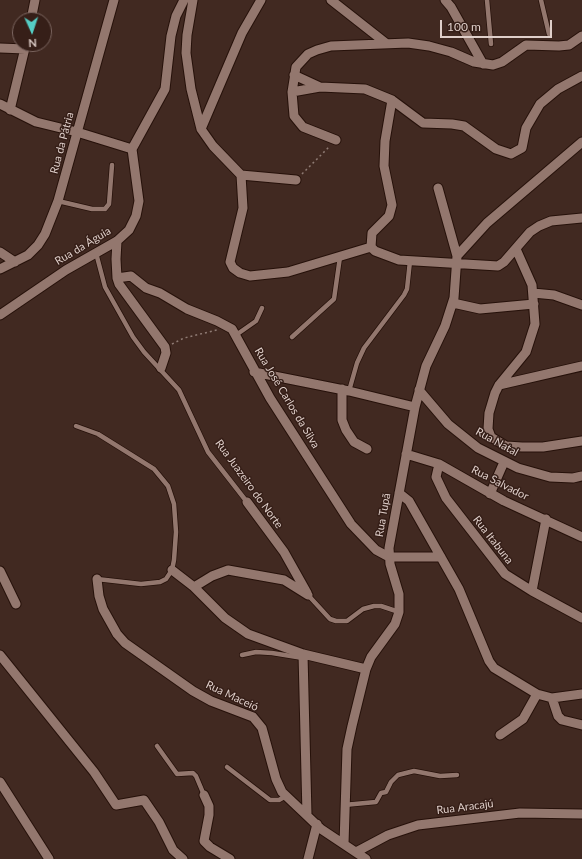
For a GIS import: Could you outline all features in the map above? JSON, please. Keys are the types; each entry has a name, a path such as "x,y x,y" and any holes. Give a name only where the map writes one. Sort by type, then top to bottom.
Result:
{"street":[{"path":"33,12 35,0"},
{"name":"Rua da Pátria","path":"0,269 28,255 38,245 45,234 58,201 114,0"},
{"path":"0,104 36,122 77,132 132,149 165,89 171,36 176,16 184,0"},
{"path":"193,0 187,35 186,53 191,89 201,129 213,146 241,175 243,208 238,232 230,254 230,262 233,268 245,275 263,275 288,272 371,248 387,256 410,262 457,260 498,266 504,262 530,232 551,220 582,218"},
{"path":"201,129 242,33 261,0"},
{"path":"331,0 386,44"},
{"path":"445,0 451,7 483,64"},
{"path":"336,140 315,133 299,124 294,116 292,92 296,67 308,54 317,50 331,46 386,44 429,46 451,52 474,62 494,65 502,62 526,45 569,45 582,36"},
{"path":"0,48 12,50"},
{"path":"10,110 24,52"},
{"path":"294,75 320,87"},
{"path":"292,92 320,87 365,89 392,100 423,123 464,126 496,149 510,154 522,148 526,128 540,104 558,89 582,76"},
{"path":"371,248 372,233 389,216 392,205 384,166 385,141 392,100"},
{"path":"457,260 504,208 582,142"},
{"name":"Rua da Águia","path":"0,315 66,270 117,241 129,230 136,216 139,201 132,149"},
{"path":"241,175 296,180"},
{"name":"Rua Tupã","path":"344,844 344,805 347,748 366,669 371,657 395,624 399,612 399,594 389,557 415,407 426,366 445,326 453,303 457,260 438,188"},
{"path":"117,241 117,278 166,350 161,368"},
{"path":"516,249 524,264 533,293 535,324 526,352 499,385 489,413 488,429 491,438 506,446 522,447 542,447 582,441"},
{"path":"0,252 15,262"},
{"name":"Rua José Carlos da Silva","path":"117,278 131,276 146,288 160,292 187,309 226,325 236,335 254,372 351,524 376,550 389,557"},
{"path":"533,293 554,295 582,305"},
{"path":"453,303 480,309 534,304"},
{"path":"499,385 582,366"},
{"path":"254,372 346,390 415,407"},
{"path":"346,390 342,420 346,430 354,442 367,449"},
{"name":"Rua Natal","path":"419,390 448,424 464,438 478,448 504,462 550,477 582,476"},
{"name":"Rua Salvador","path":"406,454 439,464 490,494 582,536"},
{"path":"490,494 504,462"},
{"name":"Rua Itabuna","path":"439,464 436,477 439,484 457,513 488,550 505,574 532,591 582,618"},
{"path":"399,493 409,501 459,589 489,661 494,668 537,694 552,698 582,694"},
{"name":"Rua Juazeiro do Norte","path":"247,502 284,552 308,595"},
{"path":"532,591 546,519"},
{"path":"389,557 441,557"},
{"path":"172,570 194,587 237,628 260,640 303,656 366,669"},
{"path":"194,587 212,576 228,570 284,580 308,595"},
{"path":"0,571 16,604"},
{"name":"Rua Maceió","path":"97,579 99,596 103,609 117,634 125,643 193,691 211,701 244,713 258,722 264,736 278,786 286,796 308,815 321,829 366,859"},
{"path":"0,655 94,772 116,805 144,800 159,822 173,850 183,859"},
{"path":"303,656 308,815"},
{"path":"500,735 523,719 537,694"},
{"path":"552,698 558,716 562,720 582,725"},
{"path":"0,782 49,859"},
{"path":"204,795 209,806 209,815 204,841 210,847 230,859"},
{"name":"Rua Aracajú","path":"356,852 388,835 418,826 520,813 582,814"},
{"path":"308,859 317,824"}],"lane":[{"path":"487,0 491,44"},
{"path":"541,0 549,34"},
{"path":"58,201 92,209 105,209 109,204 112,165"},
{"name":"Rua Juazeiro do Norte","path":"96,253 100,272 111,297 133,337 144,352 161,368 179,390 208,452 247,502"},
{"path":"292,336 334,299 340,257"},
{"path":"346,390 364,348 407,289 410,262"},
{"path":"236,335 256,321 262,308"},
{"path":"76,426 98,434 124,448 154,469 168,486 174,504 176,532 172,570 166,579 160,582 141,584 97,579"},
{"name":"Rua Juazeiro do Norte","path":"308,595 330,619 336,621 347,621 363,609 374,606 381,606 399,612"},
{"path":"242,655 256,652 303,656"},
{"path":"158,746 177,774 190,773 196,776 204,795"},
{"path":"227,767 270,800 278,800 286,796"},
{"path":"344,805 376,802 381,792 386,792 391,782 398,775 414,771 440,776 457,775"}],"path":[{"path":"296,180 336,140"},
{"path":"166,350 180,339 213,332 226,325"}]}
